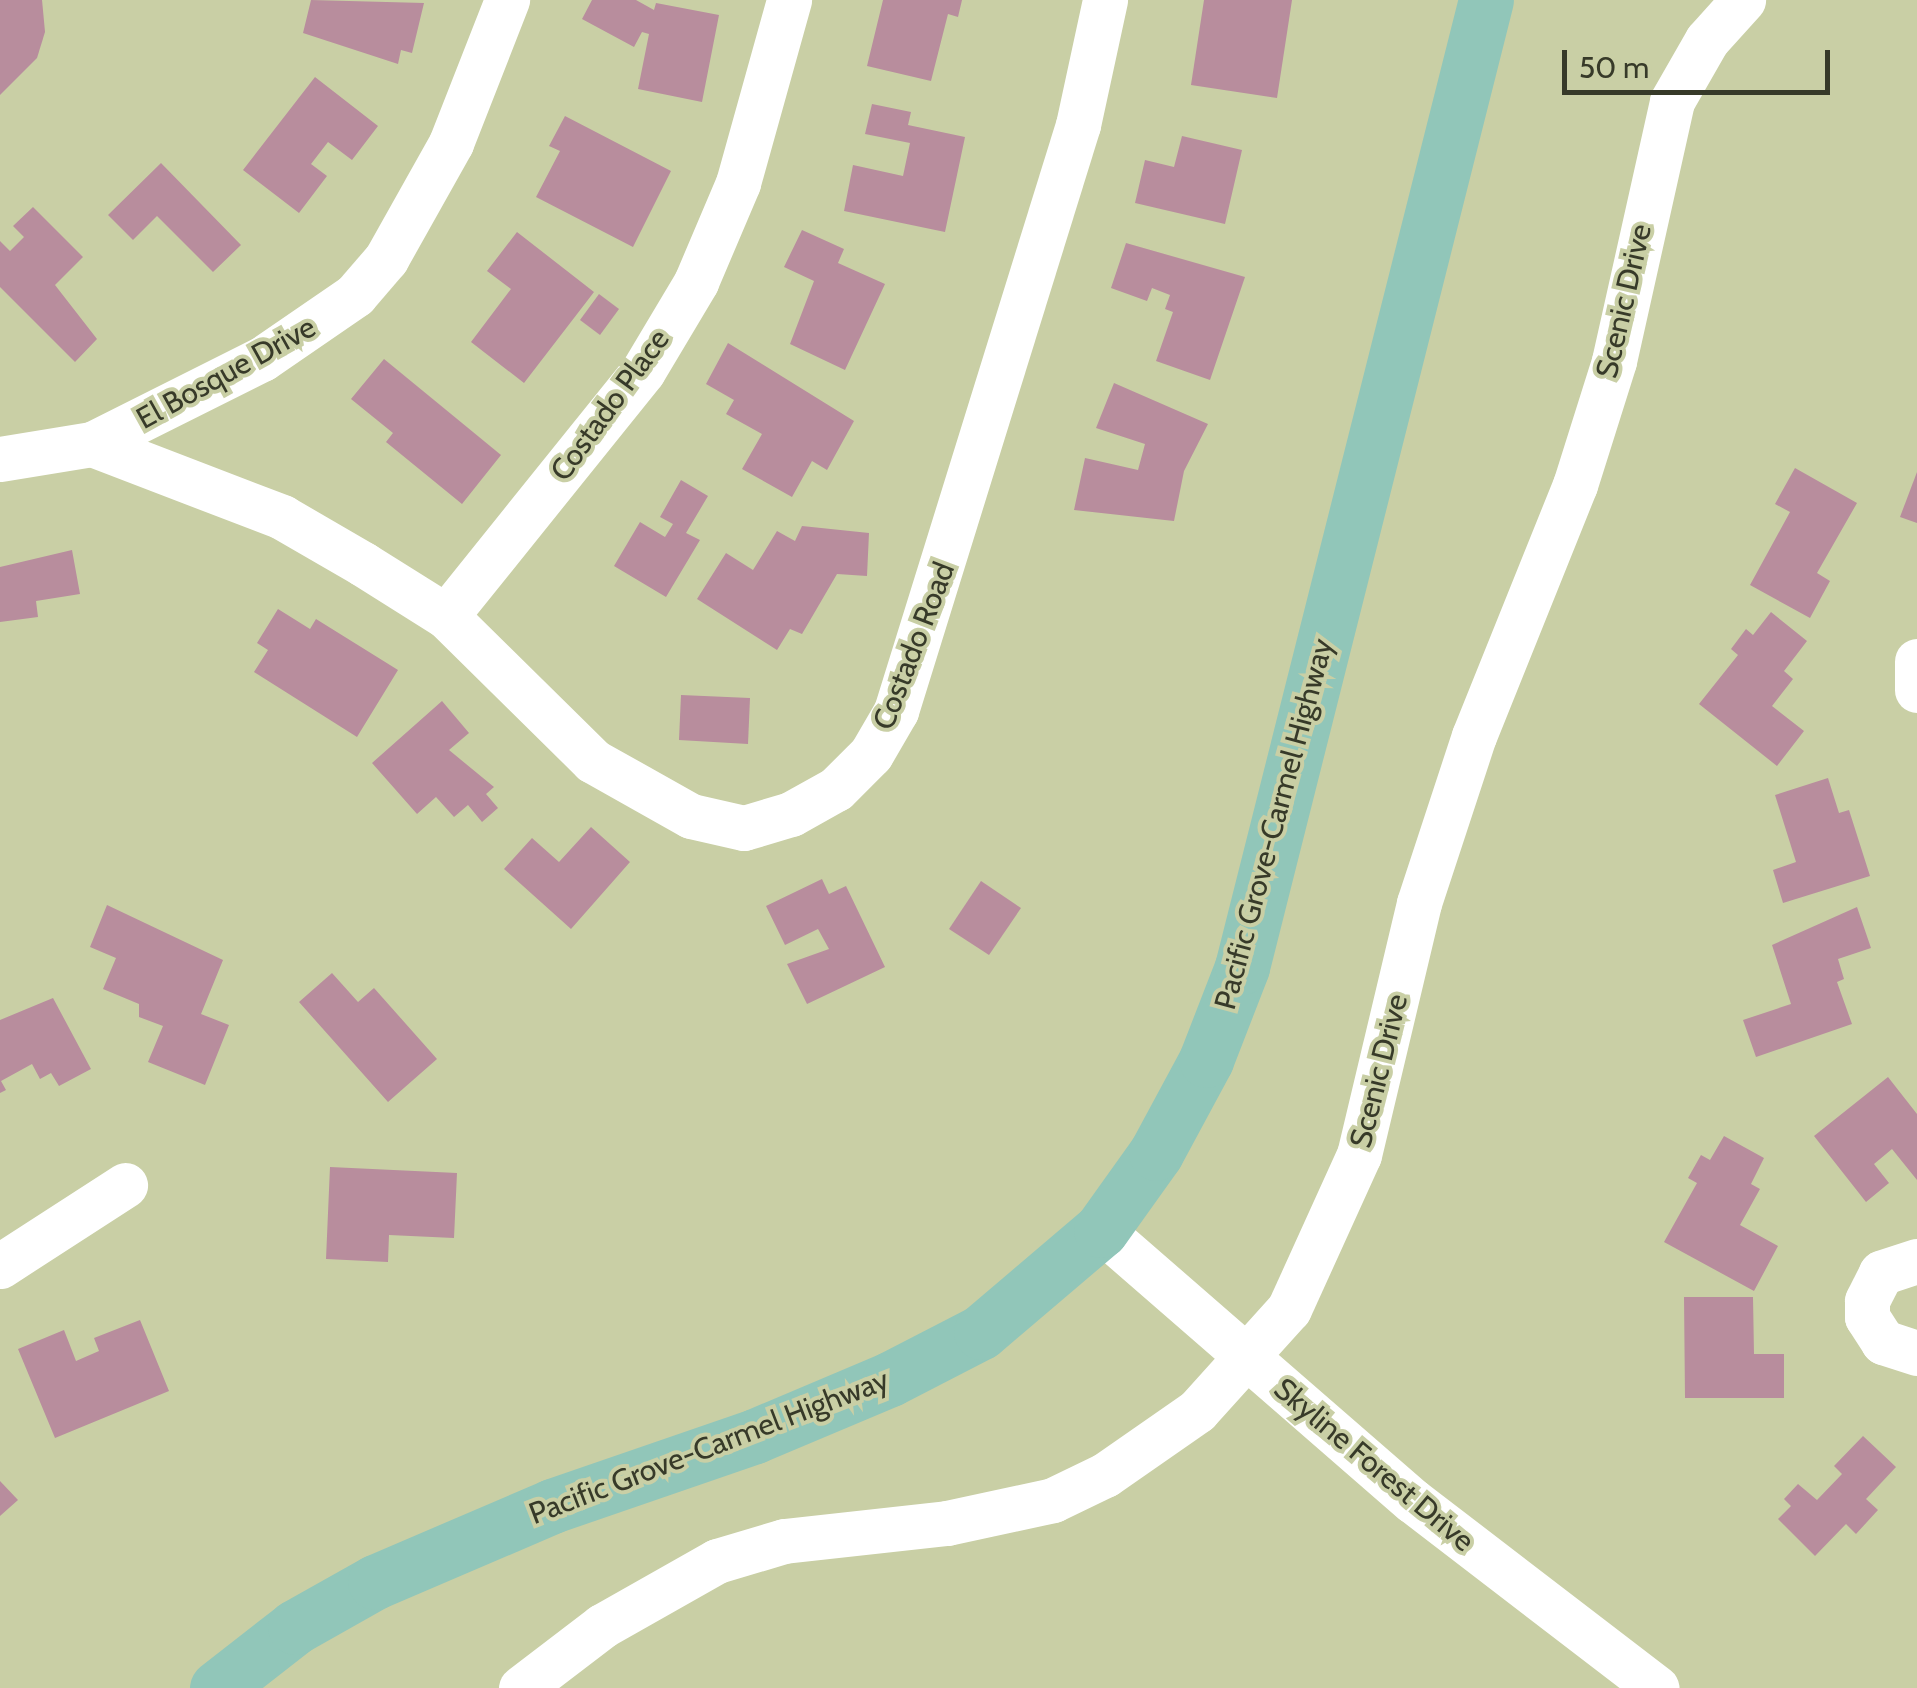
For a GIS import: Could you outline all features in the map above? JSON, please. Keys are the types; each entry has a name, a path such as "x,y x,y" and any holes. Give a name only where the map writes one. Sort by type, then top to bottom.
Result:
{"main road":[{"name":"Pacific Grove-Carmel Highway","path":"217,1688 296,1628 375,1582 552,1506 755,1436 890,1380 1011,1311 1101,1230 1156,1153 1206,1060 1242,966 1486,0"}],"street":[{"name":"El Bosque Drive","path":"0,458 92,444 262,359 355,295 386,259 451,143 508,0"},
{"name":"Costado Place","path":"446,616 643,371 696,282 738,184 789,0"},
{"name":"Costado Road","path":"92,444 282,517 446,616 592,761 691,816 744,828 791,814 836,789 870,754 896,711 928,626 1078,125 1104,0"},
{"name":"Scenic Drive","path":"521,1688 615,1618 717,1561 784,1541 947,1524 1017,1508 1105,1475 1197,1410 1289,1309 1359,1155 1418,903 1474,736 1575,485 1614,361 1672,101 1696,56 1743,0"},
{"path":"1917,661 1917,690"},
{"path":"0,1266 124,1185"},
{"name":"Skyline Forest Drive","path":"1101,1230 1321,1425 1658,1688"},
{"path":"1917,1260 1881,1272 1867,1300 1867,1317 1883,1342 1917,1353"}],"building":[{"path":"0,0 42,0 45,32 37,58 0,95"},
{"path":"311,0 424,3 412,53 401,50 398,64 303,33"},
{"path":"592,0 636,0 654,10 656,3 719,15 702,102 638,89 649,34 642,32 634,47 582,19"},
{"path":"883,0 962,0 958,17 948,14 931,81 867,66"},
{"path":"1204,0 1292,0 1277,98 1191,85"},
{"path":"315,77 378,126 352,160 328,142 311,164 327,176 299,213 243,170"},
{"path":"872,104 911,112 908,125 965,137 945,232 844,211 853,165 903,176 910,143 865,134"},
{"path":"565,116 671,171 633,247 536,197 560,151 549,146"},
{"path":"1182,136 1242,150 1225,224 1135,203 1145,160 1174,167"},
{"path":"161,163 241,245 213,272 157,216 133,240 108,215"},
{"path":"33,207 83,257 55,285 97,339 75,362 0,287 0,241 10,251 24,237 13,226"},
{"path":"802,230 844,249 838,263 885,284 845,370 790,344 814,281 784,267"},
{"path":"517,232 594,292 524,383 471,342 511,289 487,271"},
{"path":"1126,243 1245,277 1210,380 1156,361 1173,312 1165,309 1170,295 1152,288 1147,301 1111,288"},
{"path":"599,294 619,309 600,335 580,320"},
{"path":"728,343 854,421 827,470 812,461 792,497 742,469 762,434 726,414 734,400 706,384"},
{"path":"384,359 501,455 462,504 386,442 393,433 351,399"},
{"path":"1114,383 1208,424 1184,471 1174,521 1074,510 1085,458 1138,470 1145,444 1096,428"},
{"path":"1795,468 1857,503 1817,573 1830,581 1810,618 1750,585 1790,512 1775,504"},
{"path":"1917,472 1917,523 1900,517"},
{"path":"681,480 708,496 686,533 700,540 666,597 614,566 640,522 665,537 673,524 660,517"},
{"path":"802,526 869,533 867,576 837,574 802,634 790,629 777,650 697,599 726,553 753,570 777,531 795,541"},
{"path":"72,550 80,594 36,601 38,617 0,622 0,567"},
{"path":"278,609 310,629 316,619 398,670 357,737 254,672 268,650 257,643"},
{"path":"1771,612 1807,641 1784,671 1793,679 1772,706 1804,731 1777,766 1699,704 1738,655 1731,649 1746,629 1753,635"},
{"path":"681,695 750,698 748,744 679,740"},
{"path":"442,701 469,733 449,750 494,787 486,794 498,808 482,822 468,805 454,817 436,797 417,814 372,763"},
{"path":"1828,778 1839,813 1849,810 1870,876 1783,903 1773,870 1796,862 1775,795"},
{"path":"591,827 630,862 571,929 504,869 532,838 559,862"},
{"path":"822,879 829,894 846,886 885,967 807,1004 787,964 829,949 818,929 785,945 766,906"},
{"path":"981,881 1021,908 989,955 949,929"},
{"path":"107,905 223,960 201,1014 229,1025 205,1085 148,1062 163,1026 139,1017 139,1004 103,989 116,958 90,947"},
{"path":"1857,907 1871,948 1838,959 1844,979 1837,982 1852,1024 1756,1057 1743,1020 1791,1004 1772,945"},
{"path":"332,973 358,1002 374,988 437,1059 388,1102 299,1002"},
{"path":"53,998 91,1069 59,1086 51,1073 40,1079 32,1064 1,1081 6,1090 0,1093 0,1020"},
{"path":"1888,1077 1917,1114 1917,1180 1892,1149 1874,1164 1889,1183 1866,1202 1814,1136"},
{"path":"1724,1136 1764,1158 1751,1184 1760,1189 1740,1225 1778,1246 1754,1291 1664,1242 1697,1183 1688,1178 1701,1155 1710,1160"},
{"path":"330,1167 457,1173 454,1238 389,1235 388,1262 326,1259"},
{"path":"1684,1297 1753,1297 1754,1354 1784,1354 1784,1398 1685,1398"},
{"path":"140,1320 169,1391 55,1438 18,1349 64,1330 76,1361 99,1351 94,1338"},
{"path":"1863,1436 1896,1467 1866,1499 1878,1510 1856,1534 1846,1524 1815,1556 1778,1519 1791,1506 1784,1499 1798,1484 1817,1500 1842,1474 1834,1466"},
{"path":"0,1481 18,1500 0,1516"}]}
